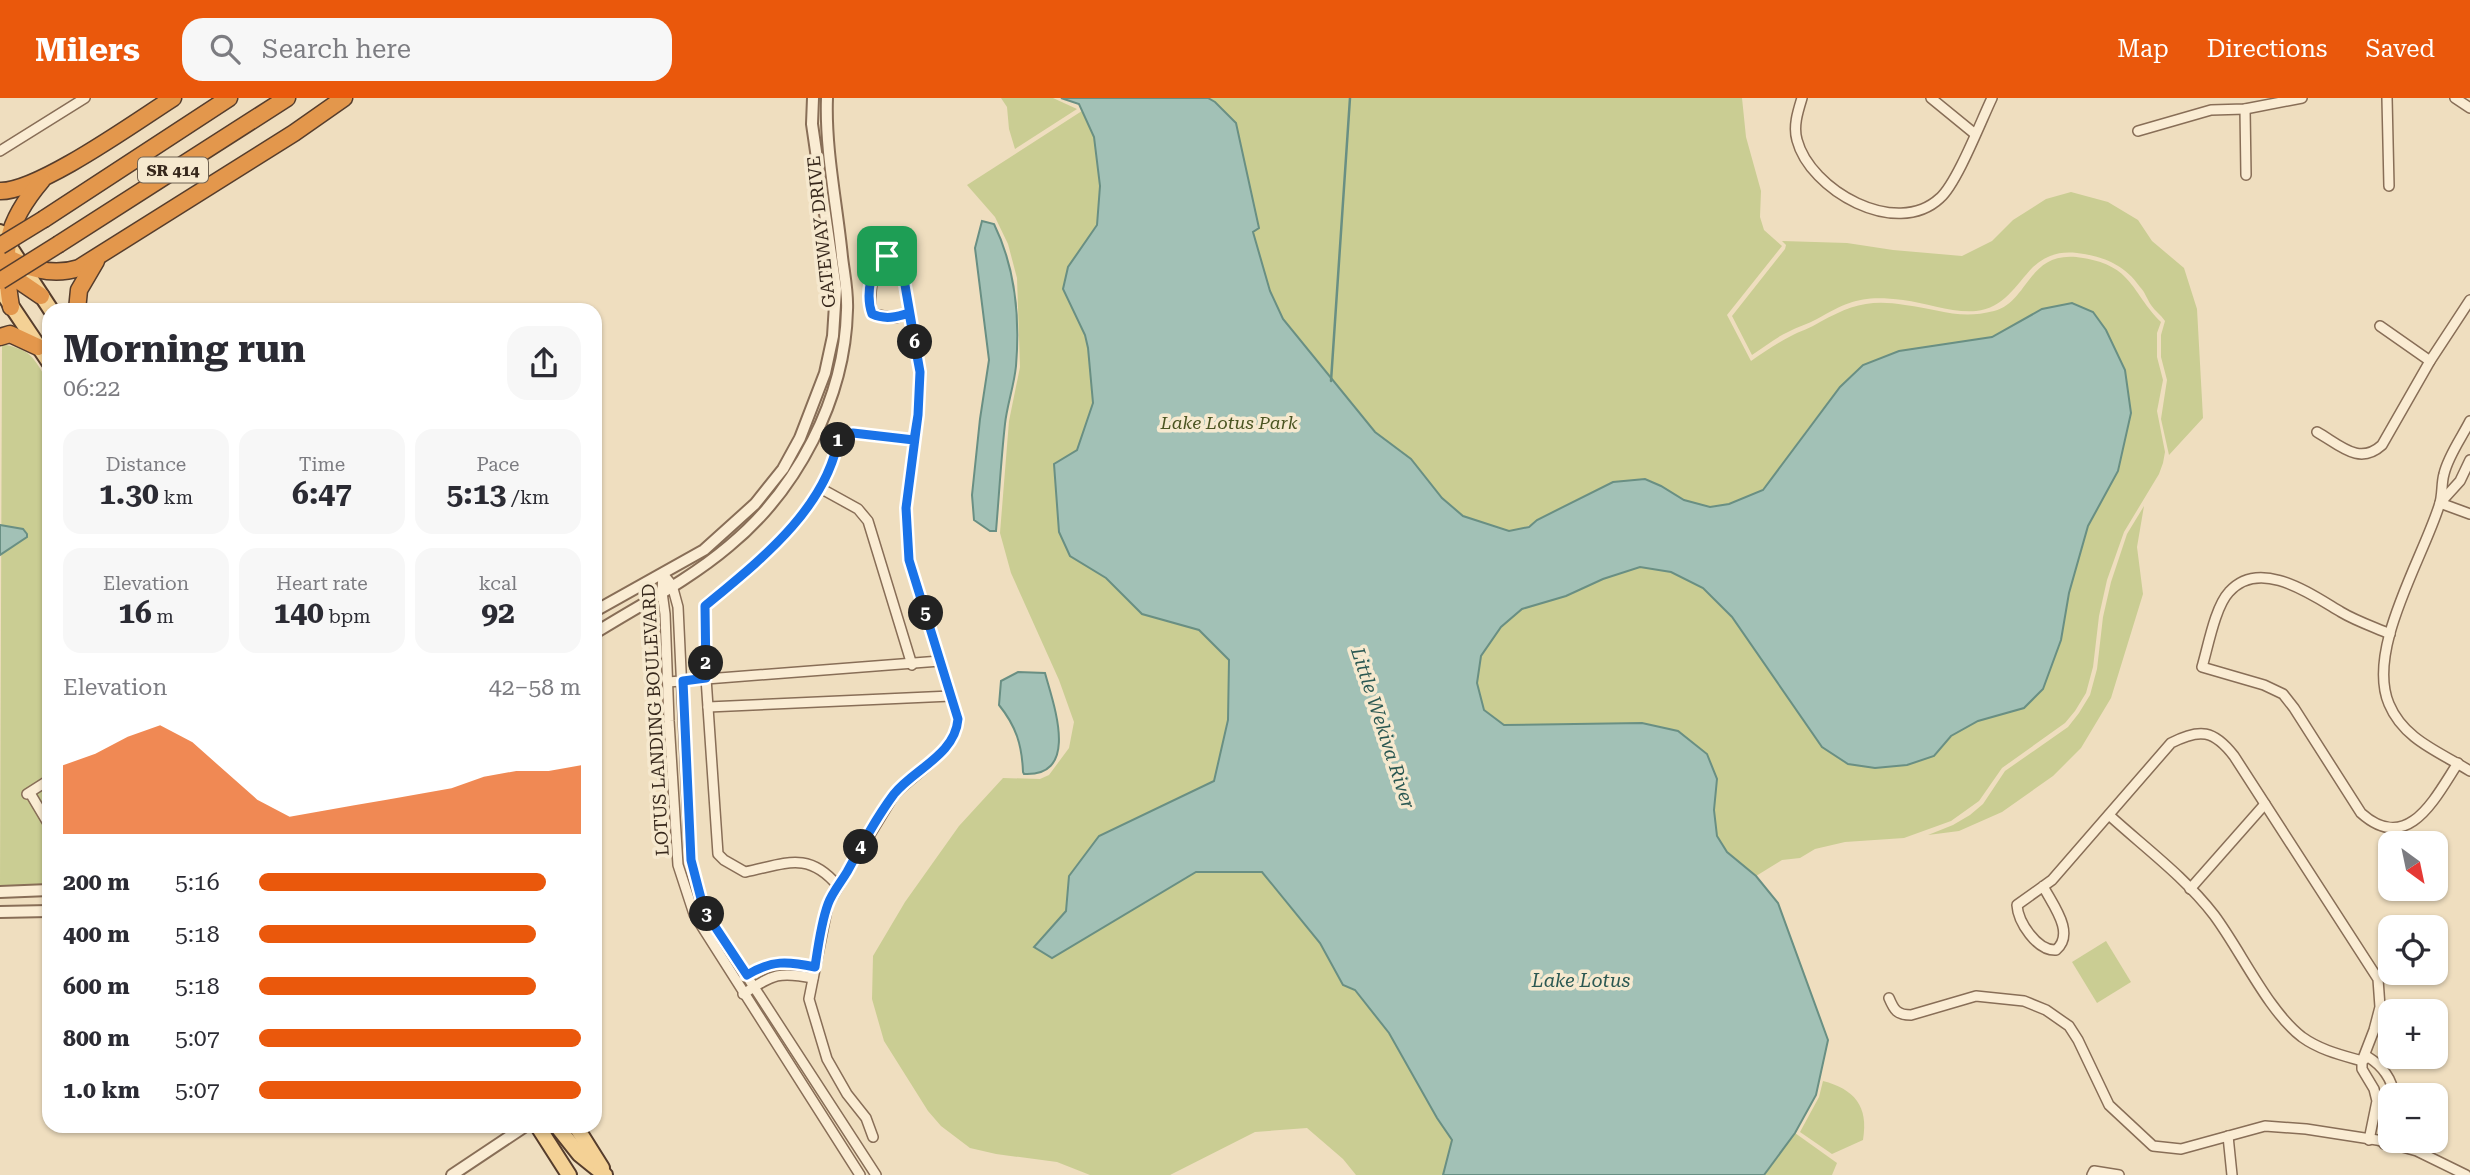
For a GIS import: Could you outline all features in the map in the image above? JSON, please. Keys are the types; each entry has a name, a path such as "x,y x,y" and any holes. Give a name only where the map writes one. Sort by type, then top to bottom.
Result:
{"highway":[{"path":"0,191 17,190 44,178 173,98"},
{"name":"SR 414","path":"2,257 44,219 229,98"},
{"name":"SR 414","path":"2,257 59,244 286,98"},
{"path":"2,257 43,271 67,272 79,268 294,133 344,98"},
{"path":"11,307 2,257 25,201 44,178"},
{"path":"78,303 79,290 86,274 101,254"},
{"path":"2,257 46,303"},
{"path":"0,337 10,334 38,347"}],"main road":[{"path":"20,264 46,303"},
{"path":"0,289 42,352"},
{"path":"542,1133 569,1175"},
{"path":"562,1133 579,1154 606,1175"},
{"path":"580,1133 606,1175"}],"street":[{"path":"0,151 85,98"},
{"name":"GATEWAY DRIVE","path":"602,607 704,550 755,504 783,469 800,438 825,373 833,336 836,289 814,136 813,98"},
{"name":"GATEWAY DRIVE","path":"602,629 729,546 764,513 790,479 824,417 843,351 848,310 827,98"},
{"path":"1802,98 1796,116 1796,137 1802,154 1815,173 1842,194 1868,208 1894,214 1912,213 1941,197 1954,177 1992,98"},
{"path":"1931,98 1975,134"},
{"path":"2138,131 2211,110 2245,109 2298,98"},
{"path":"2387,98 2389,186"},
{"path":"2455,98 2470,108"},
{"path":"2245,109 2246,176"},
{"path":"873,1137 866,1118 847,1094 827,1059 810,999 828,904 894,794 941,754 958,728 958,719 909,560 906,508 918,415 920,372 901,262 897,257 879,259 874,270 870,294 872,314 895,317 909,313"},
{"path":"2317,432 2355,454 2373,453 2382,445 2430,361 2470,300"},
{"path":"2380,326 2430,361"},
{"path":"2470,421 2444,472 2440,503 2390,634 2382,677 2390,705 2409,734 2470,771"},
{"path":"838,886 824,872 807,862 787,862 745,872 718,854 706,678 705,606 785,535 820,488 832,465 839,436 853,433 914,440"},
{"path":"2440,503 2460,481 2470,460"},
{"path":"820,488 858,509 868,521 912,665"},
{"path":"2440,503 2470,514"},
{"name":"LOTUS LANDING BOULEVARD","path":"663,574 672,584 678,607 691,860 704,910 876,1175"},
{"name":"LOTUS LANDING BOULEVARD","path":"663,574 678,865 694,914 860,1175"},
{"path":"2390,634 2343,614 2296,586 2272,579 2253,579 2238,584 2228,592 2221,605 2202,667 2264,685 2283,694 2361,813 2382,827 2401,827 2426,813 2458,763"},
{"path":"668,682 940,662"},
{"path":"708,707 951,696"},
{"path":"2043,886 2065,936 2060,947 2051,951 2036,941 2017,913 2017,905 2043,886 2052,880 2171,743 2188,734 2203,733 2221,739 2378,979 2380,1007 2362,1061 2362,1069 2378,1101 2369,1140"},
{"path":"42,785 29,793 42,814"},
{"path":"2190,889 2265,804"},
{"path":"2109,815 2190,889 2214,916 2287,1024 2304,1038 2330,1052 2362,1061 2368,1057 2376,1062 2391,1083"},
{"path":"0,892 42,890"},
{"path":"0,912 42,911"},
{"path":"772,963 775,975"},
{"path":"736,982 772,963 796,963 815,967"},
{"path":"743,993 775,975 813,978"},
{"path":"1889,998 1900,1015 1911,1015 1976,996 2024,1001 2046,1010 2069,1026 2089,1059 2109,1105 2153,1146 2181,1149 2265,1126 2306,1129 2378,1142"},
{"path":"452,1175 515,1133"},
{"path":"2228,1136 2232,1175"},
{"path":"2421,1153 2466,1175"},
{"path":"2092,1175 2094,1171 2119,1175"}],"green space":[{"path":"1001,98 1053,98 1077,109 1015,149 1009,129 1007,107"},
{"name":"Lake Lotus Park","path":"1102,98 1253,199 1236,123 1208,98 1742,98 1746,137 1761,191 1760,217 1764,230 1782,246 1727,315 1751,361 1794,334 1841,311 1861,305 1893,303 1959,314 1982,313 2006,306 2040,268 2051,261 2065,257 2083,258 2112,267 2130,282 2161,322 2157,333 2157,357 2163,380 2157,411 2165,452 2159,474 2124,532 2107,580 2099,616 2093,667 2086,693 2075,711 2065,723 2002,768 1979,801 1951,821 1904,838 1845,842 1815,849 1800,858 1782,860 1756,876 1727,852 1717,836 1714,810 1717,779 1707,754 1678,731 1642,723 1504,725 1484,710 1477,683 1481,656 1501,627 1522,609 1566,596 1603,579 1640,567 1671,572 1703,588 1875,768 1907,765 1934,756 1951,736 1978,721 2024,708 2043,689 2061,640 2069,593 2088,526 2118,471 2042,309 1992,337 1948,344 1863,365 1840,387 1763,490 1729,504 1710,507 1684,500 1661,486 1562,509 1520,530 1312,790 1079,940 1196,872 1262,872 1320,943 1343,985 1355,990 1389,1033 1452,1140 1443,1175 1356,1175 1343,1159 1307,1128 1255,1132 1170,1175 1090,1175 1057,1162 970,1148 941,1126 928,1111 884,1041 872,999 873,956 905,902 959,826 1003,778 1040,779 1049,775 1069,748 1074,722 1059,680 1011,573 1000,533 1009,421 1020,367 1017,278 1008,244 995,217 967,185"},
{"path":"2071,192 2108,202 2138,220 2152,241 2184,268 2197,309 2203,418 2169,455 2161,419 2167,380 2161,357 2161,335 2165,321 2134,279 2120,267 2096,256 2059,253 2048,257 2033,267 2002,301 1976,311 1958,311 1912,301 1858,300 1783,334 1752,355 1732,316 1785,249 1786,245 1782,241 1847,243 1962,256 1992,241 2013,220 2046,199"},
{"path":"2,344 26,352 42,371 42,884 0,887"},
{"path":"2144,506 2137,547 2143,594 2111,698 2081,748 2053,776 2002,812 1959,831 1928,835 1970,815 1983,804 2005,771 2068,727 2079,713 2090,695 2097,669 2103,617 2111,582 2127,534"},
{"path":"2106,941 2131,982 2097,1003 2072,962"},
{"path":"1823,1081 1851,1094 1861,1108 1864,1118 1863,1140 1832,1154 1800,1132 1819,1097"},
{"path":"1795,1133 1837,1163 1832,1175 1764,1175"}],"water":[{"name":"Lake Lotus","path":"1061,98 1208,98 1215,102 1236,123 1259,228 1253,232 1270,291 1283,319 1375,432 1411,459 1442,498 1463,516 1509,531 1529,527 1537,520 1613,482 1645,479 1684,500 1710,507 1729,504 1763,490 1840,387 1863,365 1899,351 1992,337 2042,309 2072,303 2093,312 2106,330 2125,370 2131,413 2118,471 2088,526 2069,593 2061,640 2043,689 2024,708 1978,721 1951,736 1934,756 1907,765 1875,768 1848,764 1822,747 1732,617 1703,588 1671,572 1640,567 1603,579 1566,596 1522,609 1501,627 1481,656 1477,683 1484,710 1504,725 1642,723 1678,731 1707,754 1717,779 1714,810 1717,836 1727,852 1756,876 1778,903 1828,1040 1816,1095 1795,1133 1764,1175 1443,1175 1452,1140 1389,1033 1355,990 1343,985 1320,943 1262,872 1196,872 1052,958 1034,947 1066,911 1069,876 1099,836 1214,781 1228,720 1229,660 1199,630 1142,614 1106,578 1070,556 1059,532 1054,464 1077,450 1093,403 1085,335 1063,289 1068,267 1097,225 1100,186 1094,137 1079,104"},
{"path":"982,221 994,224 1007,258 1014,293 1017,330 1016,366 1005,424 996,531 990,531 974,520 972,495 989,360 975,248"},
{"path":"0,525 23,529 27,537 0,555"},
{"path":"1018,672 1045,673 1053,702 1059,736 1058,751 1052,764 1042,772 1024,774 1017,736 999,705 1001,681"}],"waterway":[{"name":"Little Wekiva River","path":"1331,381 1350,98"}],"route":[{"path":"887,256 879,259 874,270 870,307 872,314 877,316 895,317 909,313 920,372 918,415 906,508 909,560 958,719 958,728 941,754 894,794 861,846 828,904 815,967 796,963 772,963 747,975 704,910 696,884 689,840 683,681 706,678 705,606 785,535 815,496 832,465 839,436 853,433 914,440 920,372 901,262 897,257 887,256"}]}
